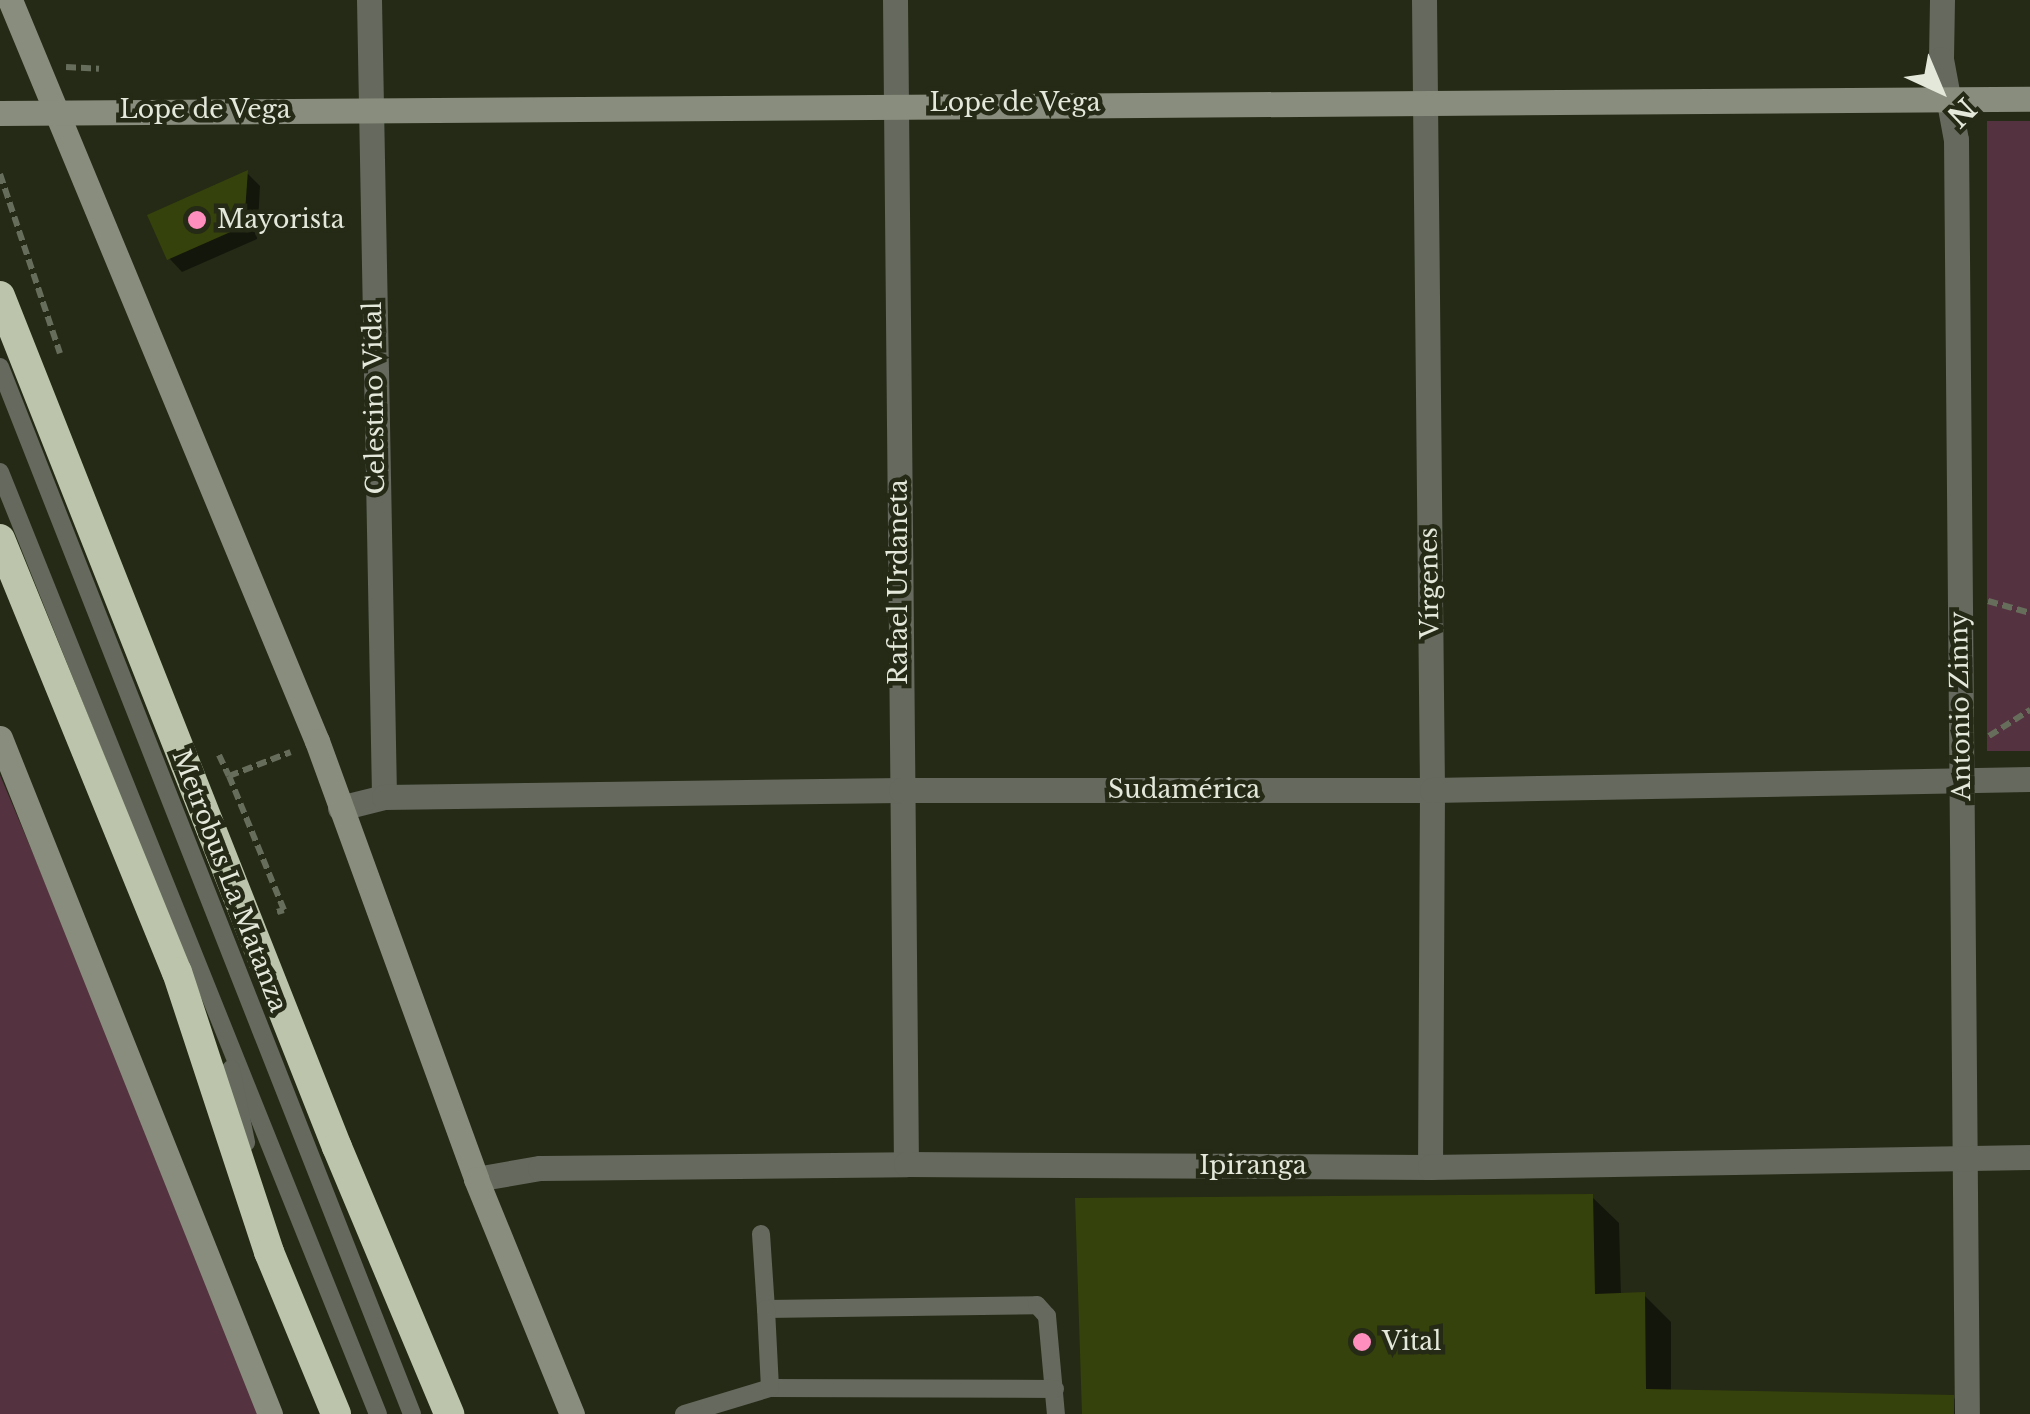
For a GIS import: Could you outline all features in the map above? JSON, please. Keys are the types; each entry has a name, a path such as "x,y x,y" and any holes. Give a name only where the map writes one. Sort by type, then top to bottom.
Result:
{"highway":[{"path":"0,296 337,1147 449,1414"},
{"path":"0,539 177,972 269,1252 336,1414"}],"street":[{"path":"10,0 52,111 317,741 476,1179 572,1414"},
{"name":"Celestino Vidal","path":"369,0 384,797"},
{"name":"Rafael Urdaneta","path":"894,0 906,1164"},
{"name":"Vírgenes","path":"1424,0 1432,790 1430,1167"},
{"name":"Antonio Zinny","path":"1942,0 1942,58 1956,140 1967,1414"},
{"name":"Lope de Vega","path":"0,113 895,104 2030,100"},
{"path":"0,738 270,1414"},
{"name":"Sudamérica","path":"340,808 384,797 901,790 1432,790 2030,780"},
{"name":"Ipiranga","path":"476,1179 540,1168 906,1164 1430,1167 2030,1156"}],"lane":[{"name":"Metrobus La Matanza","path":"0,366 412,1414"},
{"path":"0,472 219,1010 296,1218 378,1414"},
{"path":"219,1010 269,1252"},
{"path":"761,1234 770,1388"},
{"path":"766,1309 1038,1304 1047,1316 1056,1414"},
{"path":"683,1414 770,1388 1055,1389"}],"path":[{"path":"0,174 61,356"},
{"path":"1960,592 2030,613"},
{"path":"1962,749 2030,710"},
{"path":"230,776 317,741"},
{"path":"214,744 284,910"}],"shaded area":[{"path":"1987,121 2030,121 2030,751 1987,751"},
{"path":"0,775 269,1414 0,1414"}],"building":[{"name":"Mayorista","path":"248,170 244,226 167,260 147,215"},
{"name":"Vital","path":"1593,1194 1595,1294 1645,1292 1646,1389 1954,1395 1954,1414 1082,1414 1075,1198"}],"place":[{"name":"Mayorista","path":"197,220"},
{"name":"Vital","path":"1362,1342"}]}
